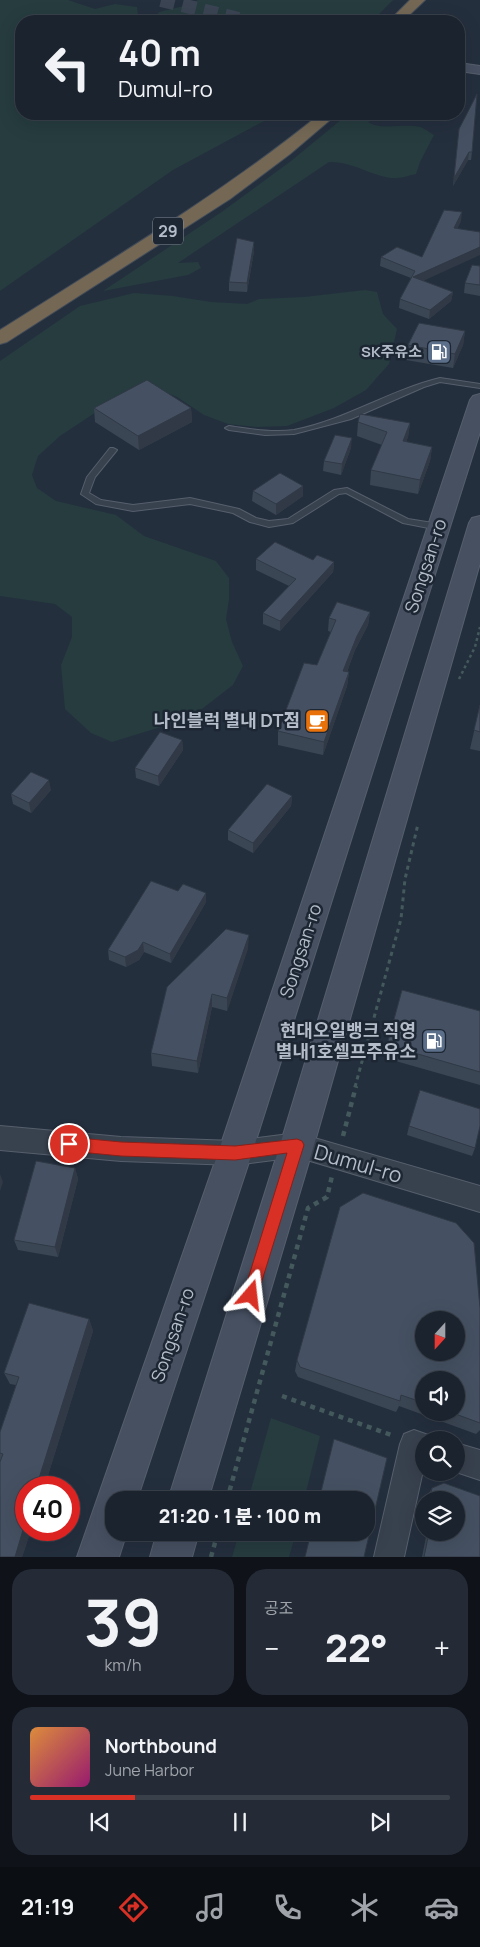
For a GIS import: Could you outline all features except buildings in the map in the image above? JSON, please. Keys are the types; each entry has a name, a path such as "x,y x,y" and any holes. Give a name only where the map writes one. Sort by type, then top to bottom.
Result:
{"highway":[{"path":"402,15 418,0"},
{"name":"29","path":"0,338 224,195 284,151 322,120"},
{"name":"29","path":"132,234 224,174"}],"street":[{"path":"465,61 480,63"},
{"path":"465,68 480,70"},
{"name":"Songsan-ro","path":"120,1491 235,1153 480,400"},
{"path":"191,1491 297,1145 480,523"},
{"name":"Dumul-ro","path":"0,1138 121,1149 235,1153 297,1145 480,1199"},
{"path":"389,1557 415,1460"},
{"path":"465,1460 480,1465"},
{"path":"98,1557 105,1536"},
{"path":"171,1557 175,1541"}],"lane":[{"path":"229,428 265,433 294,432 348,416 421,385 440,380 480,386"},
{"path":"113,450 91,477 85,494 99,502 133,508 190,502 236,511 253,520 269,524 290,521 337,492 347,490 406,521 439,527"}],"path":[{"path":"458,680 475,646 480,627"},
{"path":"229,1491 308,1208 327,1197 401,919 405,879 420,815"},
{"path":"282,1396 415,1444"},
{"path":"211,1557 215,1541"}],"green space":[{"path":"0,0 68,0 95,9 115,4 137,7 138,15 15,15 15,120 266,120 173,170 0,291"},
{"path":"198,0 393,0 378,15 157,15 159,12 192,4"},
{"path":"341,120 372,120 368,122 380,126 420,127 434,135 416,174 389,178 347,164 329,162 178,263 198,262 201,268 188,275 103,291 223,211 291,161"},
{"path":"365,290 377,292 383,314 397,329 389,364 366,390 334,408 287,426 257,427 228,424 204,415 177,397 152,387 134,387 60,436 38,456 32,475 37,488 56,501 116,515 144,536 216,561 229,578 229,600 226,619 232,642 243,666 233,685 198,712 164,726 112,742 91,733 65,709 61,665 72,637 72,617 55,604 0,596 0,361 80,306 134,293 247,304 259,299 304,297"},
{"path":"271,1418 320,1436 306,1491 251,1491"},
{"path":"236,1541 294,1541 289,1557 232,1557"}],"tunnel":[{"path":"161,0 222,15"}],"place":[{"name":"SK주유소","path":"439,352"},
{"name":"나인블럭 별내 DT점","path":"317,721"},
{"name":"현대오일뱅크 직영 별내1호셀프주유소","path":"434,1041"}],"route":[{"path":"69,1144 121,1149 235,1153 297,1145 251,1295"}]}
